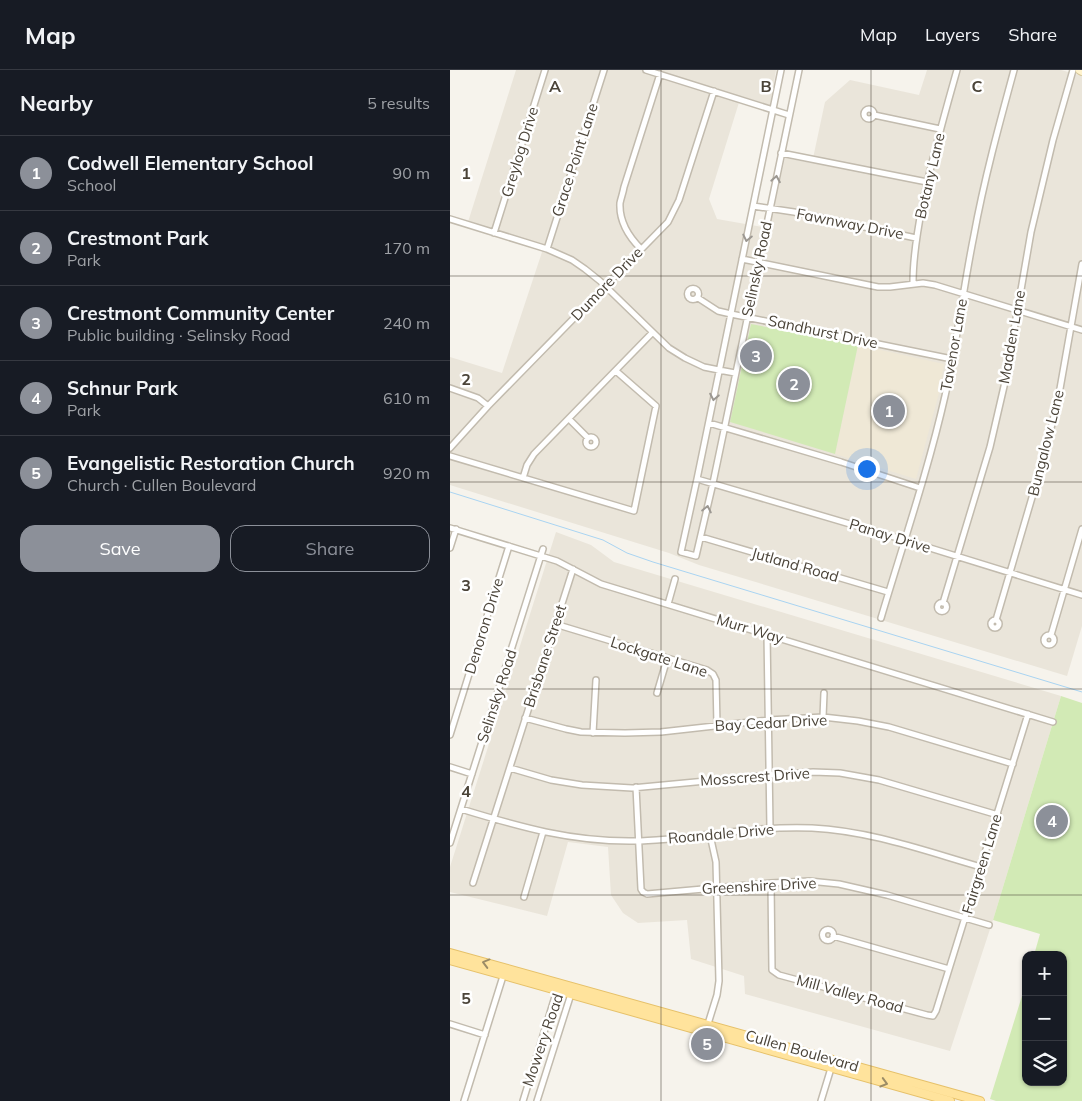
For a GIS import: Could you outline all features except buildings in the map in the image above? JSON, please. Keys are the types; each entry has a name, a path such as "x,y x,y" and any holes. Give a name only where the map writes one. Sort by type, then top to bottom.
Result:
{"main road":[{"name":"Cullen Boulevard","path":"450,953 462,960 571,994 644,1011"},
{"name":"Cullen Boulevard","path":"450,960 462,960"},
{"name":"Cullen Boulevard","path":"505,972 567,985 644,1011 707,1029 913,1086 980,1101"},
{"name":"Cullen Boulevard","path":"913,1086 950,1101"}],"street":[{"name":"Greylog Drive","path":"494,233 545,70"},
{"name":"Grace Point Lane","path":"547,249 604,70"},
{"path":"646,70 789,115"},
{"name":"Selinsky Road","path":"782,70 697,479 680,552 696,556 799,70"},
{"name":"Botany Lane","path":"913,284 916,238 927,182 957,70"},
{"name":"Tavenor Lane","path":"881,618 938,424 990,158 1014,70"},
{"name":"Madden Lane","path":"944,603 990,447 1005,382 1031,232 1043,176 1073,70"},
{"path":"641,249 625,227 620,203 660,74"},
{"name":"Dumore Drive","path":"450,448 488,406 668,222 680,200 714,91"},
{"path":"874,116 940,129"},
{"path":"781,153 927,182"},
{"name":"Fawnway Drive","path":"753,206 794,212 916,238"},
{"path":"450,219 547,249 572,260 585,268 669,348 685,358 704,366 735,373"},
{"path":"742,259 878,287 923,283 935,285 1082,330"},
{"name":"Bungalow Lane","path":"996,620 1044,460 1058,400 1082,264"},
{"name":"Sandhurst Drive","path":"698,298 718,311 952,359"},
{"path":"523,478 534,454 652,333"},
{"path":"450,456 634,511 656,406 616,371"},
{"path":"450,388 478,398 488,406"},
{"path":"569,419 588,438"},
{"path":"708,423 920,488"},
{"name":"Panay Drive","path":"697,479 1011,572 1082,595"},
{"path":"450,548 453,528"},
{"name":"Murr Way","path":"453,528 557,561 601,584 1053,722"},
{"path":"1051,635 1082,529"},
{"name":"Jutland Road","path":"701,537 888,592"},
{"name":"Denoron Drive","path":"450,735 509,546"},
{"name":"Selinsky Road","path":"450,843 543,549"},
{"name":"Brisbane Street","path":"473,883 573,570"},
{"path":"668,604 675,579"},
{"name":"Lockgate Lane","path":"556,624 707,670 713,674 716,680 717,725"},
{"path":"767,634 770,828"},
{"path":"657,693 667,658"},
{"path":"868,665 870,658"},
{"path":"593,733 596,680"},
{"path":"822,717 824,693"},
{"name":"Fairgreen Lane","path":"934,1014 950,969 1028,714"},
{"name":"Bay Cedar Drive","path":"525,718 566,729 593,733 625,733 661,732 768,720 822,717 889,727 1013,764"},
{"path":"450,767 472,774"},
{"name":"Mosscrest Drive","path":"510,768 551,780 582,785 636,787 822,772 879,780 998,815"},
{"path":"636,787 638,841"},
{"name":"Roandale Drive","path":"461,809 543,832 597,840 638,841 770,828 811,828 847,831 884,838 981,867"},
{"path":"524,897 543,832"},
{"path":"707,1029 719,981 718,888 716,862 710,835"},
{"name":"Greenshire Drive","path":"638,841 641,889 647,894 771,882 809,881 839,884 887,895 989,926"},
{"name":"Mill Valley Road","path":"771,882 772,970 779,975 927,1016 933,1016 934,1014"},
{"path":"833,936 950,969"},
{"path":"464,1101 505,972"},
{"name":"Mowery Road","path":"522,1101 558,990 567,985 571,994 537,1101"},
{"path":"450,1024 485,1035"},
{"path":"822,1101 832,1064"}],"shaded area":[{"path":"516,70 776,70 770,105 741,96 709,199 717,219 769,228 785,158 812,163 825,102 850,80 919,95 927,70 1061,70 1079,75 1082,70 1082,626 1067,676 699,565 669,553 450,485 450,357 502,373 544,246 468,222"},
{"path":"858,345 944,364 939,393 916,479 835,454"},
{"path":"556,532 591,545 614,562 1061,696 993,920 950,1051 745,994 744,976 691,959 687,920 638,923 623,913 611,895 608,847 568,842 547,916 450,892 450,867"}],"green space":[{"path":"751,324 858,345 835,454 730,422"},
{"path":"1061,696 1082,703 1082,1101 996,1101 990,1099 1022,996 1022,1086 1067,1086 1067,951 1035,951 1040,934 993,920"}],"waterway":[{"path":"450,492 603,540 627,553 653,562 1082,692"}],"place":[{"name":"Crestmont Community Center","path":"756,356"},
{"name":"Crestmont Park","path":"794,384"},
{"name":"Codwell Elementary School","path":"889,411"},
{"name":"Schnur Park","path":"1052,821"},
{"name":"Evangelistic Restoration Church","path":"707,1044"}]}
